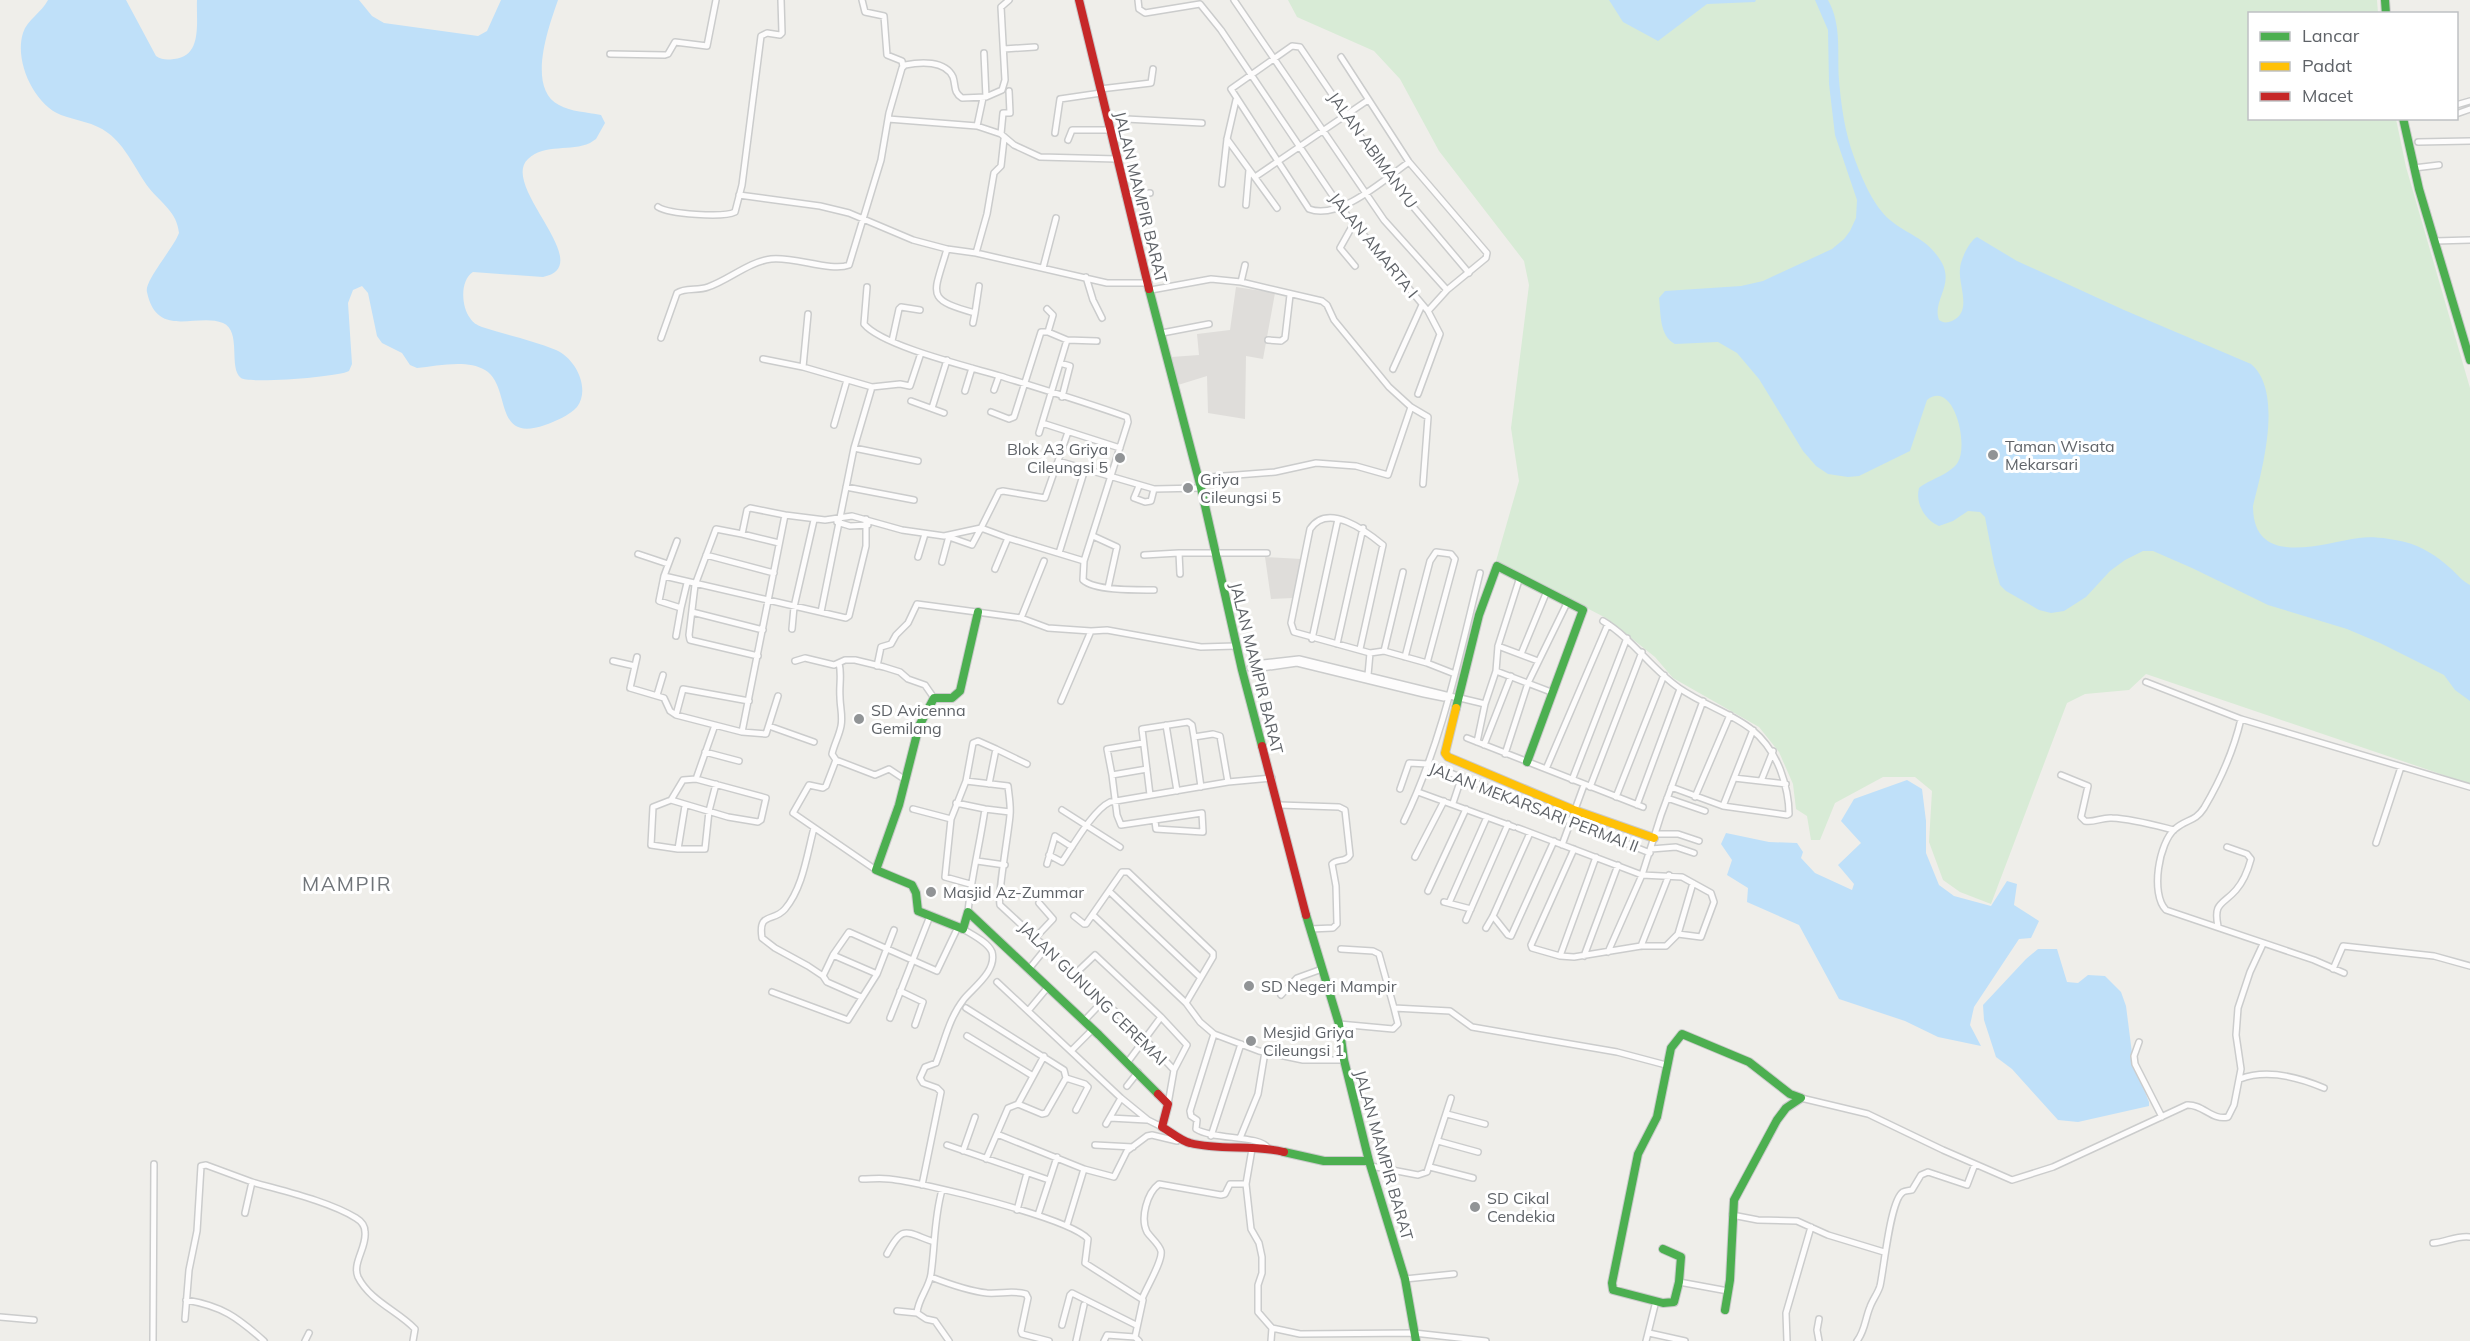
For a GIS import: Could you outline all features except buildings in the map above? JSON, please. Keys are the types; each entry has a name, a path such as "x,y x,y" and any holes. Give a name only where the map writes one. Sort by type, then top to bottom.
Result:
{"street":[{"path":"610,54 665,55 675,42 708,46 716,0"},
{"path":"658,207 664,210 701,215 735,212 740,195 761,36 767,33 780,35 782,33 781,0"},
{"path":"661,338 676,293 681,290 699,290 709,287 755,263 771,259 832,266 849,265 881,160 888,119 903,67 902,61 887,56 884,16 865,12 862,0"},
{"path":"903,67 920,63 941,66 949,70 954,79 957,94 962,98 985,97 1002,90 1004,87 1004,49 1001,7 1010,0"},
{"name":"JALAN MAMPIR BARAT","path":"1079,0 1125,195 1201,488 1213,552 1242,670 1310,929 1339,1024 1344,1060 1370,1163 1405,1279 1415,1337"},
{"name":"JALAN AMARTA I","path":"1138,0 1139,9 1145,13 1200,3 1221,30 1341,208 1428,311 1440,334 1418,394"},
{"path":"1234,0 1384,220 1448,290"},
{"name":"JALAN ABIMANYU","path":"1274,58 1292,46 1300,47 1388,177 1469,273"},
{"path":"1004,49 1035,47"},
{"path":"977,126 985,97 984,53"},
{"path":"1341,57 1409,162 1487,254 1486,258 1448,290 1428,311"},
{"path":"1274,58 1231,89 1236,100 1309,209 1318,211 1341,208 1409,162"},
{"path":"1055,133 1059,99 1151,83 1153,69"},
{"path":"976,253 987,214 994,173 1001,166 1003,113 1010,112 1009,91"},
{"path":"1222,184 1227,139 1236,100"},
{"path":"1255,177 1368,100"},
{"path":"1107,118 1202,123"},
{"path":"888,119 977,126 1002,136 1040,157 1117,159"},
{"path":"2403,120 2414,168 2470,360"},
{"path":"1068,140 1072,130 1110,130"},
{"path":"1227,139 1276,208"},
{"path":"2418,142 2470,141"},
{"path":"2414,168 2439,165"},
{"path":"1246,205 1250,170"},
{"path":"1125,195 1150,193"},
{"path":"740,195 820,207 863,218 913,240 1107,283 1150,287 1203,279 1241,282 1318,300 1327,305 1334,320 1389,387 1430,420 1423,484"},
{"path":"1043,268 1056,218"},
{"path":"1354,223 1340,248 1355,267"},
{"path":"2435,242 2470,240"},
{"path":"947,249 936,287 937,293 946,305 975,313"},
{"path":"1241,282 1245,265"},
{"path":"1086,277 1102,318"},
{"path":"974,323 979,286"},
{"path":"867,287 864,324 868,329 921,353 1126,417 1128,422 1084,561 1084,582 1108,588 1154,590"},
{"path":"1268,340 1281,341 1285,338 1290,295"},
{"path":"1393,369 1422,305"},
{"path":"892,341 899,309 901,307 920,310"},
{"path":"1047,309 1053,315 1048,332"},
{"path":"803,367 808,314"},
{"path":"1162,333 1209,324"},
{"path":"991,412 1009,419 1013,418 1040,334 1043,331 1067,340 1097,341"},
{"path":"1039,433 1067,340"},
{"path":"763,359 803,367 872,387 900,384 910,386 921,353"},
{"path":"932,408 946,360"},
{"path":"1060,363 1070,366 1062,397"},
{"path":"965,391 972,368"},
{"path":"994,390 999,376"},
{"path":"834,424 847,380"},
{"path":"821,612 837,520 854,448 872,387"},
{"path":"911,401 944,413"},
{"path":"1198,478 1275,472 1316,463 1356,466 1388,475 1411,406"},
{"path":"1042,423 1120,447"},
{"path":"837,520 852,516 925,534 949,537 972,545 999,492 1006,491 1046,498 1068,432"},
{"path":"854,448 918,462"},
{"path":"1059,461 1154,489 1201,488"},
{"path":"1059,553 1085,469"},
{"path":"1139,486 1134,498 1145,502 1151,501 1154,489"},
{"path":"846,487 914,500"},
{"path":"742,534 748,509 814,520 837,520 866,527"},
{"path":"742,732 785,515"},
{"path":"1312,639 1338,519"},
{"path":"1360,649 1383,545 1363,528 1338,519 1318,522 1310,529 1291,622 1294,632 1312,639 1370,653 1383,651 1427,663 1455,674"},
{"path":"792,629 794,607 814,520"},
{"path":"664,576 768,602 846,618 849,616 866,546 866,527 869,521"},
{"path":"949,537 981,528 1084,561"},
{"path":"1336,644 1363,528"},
{"path":"758,656 690,640 695,585 716,529 779,543"},
{"path":"918,557 925,534"},
{"path":"1093,536 1117,547 1108,588"},
{"path":"942,561 949,537"},
{"path":"995,569 1008,538"},
{"path":"677,541 664,576 659,601 681,608"},
{"path":"1144,555 1213,552 1267,553"},
{"path":"1405,657 1430,561 1436,552 1451,554 1455,559 1450,582 1427,663"},
{"path":"1179,553 1180,574"},
{"path":"638,554 668,564"},
{"path":"706,555 774,573"},
{"path":"1021,618 1044,561"},
{"path":"1527,762 1551,692 1583,612 1582,608 1499,566 1494,569 1455,697 1445,748 1448,757 1572,814 1653,843 1694,853"},
{"path":"1383,651 1402,572"},
{"path":"1404,821 1418,792 1455,697 1455,674 1480,573"},
{"path":"1480,743 1485,705 1496,671 1498,646 1520,576"},
{"path":"676,636 687,583"},
{"path":"1521,654 1547,591"},
{"path":"1505,754 1528,683 1568,601"},
{"path":"877,666 881,647 891,644 908,623 917,604 1021,618 1048,628 1107,630 1201,648 1236,646"},
{"path":"693,612 763,630"},
{"path":"934,698 947,699 961,692 978,612"},
{"path":"1546,769 1605,623 1627,638 1680,688 1753,730 1773,751 1786,784 1789,799 1788,815 1723,806 1671,787"},
{"path":"1061,701 1091,631"},
{"path":"1572,780 1627,638"},
{"path":"1498,646 1538,661"},
{"path":"1562,845 1572,814 1587,786 1642,652"},
{"path":"1368,675 1370,653"},
{"path":"637,657 630,688 666,699 670,711 676,715 742,732 766,734 778,696"},
{"path":"795,661 802,658 834,665 845,660 855,660 900,672 908,679 925,685 934,698"},
{"path":"1242,670 1251,668 1254,663 1282,659 1307,663 1444,698 1455,697"},
{"path":"613,661 635,666"},
{"path":"839,663 842,726 832,754 836,760 875,775 889,769 904,779"},
{"path":"1496,671 1551,692"},
{"path":"657,695 663,675"},
{"path":"1360,676 1368,675 1485,705"},
{"path":"1616,797 1664,675"},
{"path":"1480,743 1511,676"},
{"path":"2146,682 2241,719 2470,787"},
{"path":"1467,738 1640,806 1680,688"},
{"path":"676,715 683,689 749,701"},
{"path":"876,870 899,805 919,726 934,698"},
{"path":"1608,952 1642,875 1667,798 1703,701"},
{"path":"1695,797 1730,715"},
{"path":"2241,719 2229,755 2203,809 2196,819 2174,830 2166,843 2157,878 2160,902 2166,910 2314,960 2344,973"},
{"path":"1150,795 1143,728 1190,722 1201,787"},
{"path":"696,779 715,725"},
{"path":"1166,725 1177,791"},
{"path":"769,726 814,742"},
{"path":"1723,806 1753,730"},
{"path":"1194,736 1217,734 1220,736 1228,782"},
{"path":"970,884 945,877 951,819 966,781 974,743 978,741 1027,764"},
{"path":"1143,743 1107,749 1121,825 1202,813 1203,832 1156,830 1155,821"},
{"path":"989,784 996,749"},
{"path":"1761,781 1773,751"},
{"path":"705,752 739,761"},
{"path":"836,760 826,786 823,788 809,785 793,813 876,870 912,885 916,893 916,909 960,928 989,946 992,958 987,973 963,1000 949,1022 948,1033 936,1063 925,1067 920,1078 922,1083 938,1088 941,1092 922,1185"},
{"name":"JALAN MEKARSARI PERMAI II","path":"1400,789 1409,763 1428,764 1653,843"},
{"path":"2376,843 2401,767"},
{"path":"1112,775 1147,769"},
{"path":"2061,775 2088,786 2081,817 2085,821 2094,822 2103,818 2123,819 2174,830"},
{"path":"1453,803 1461,776"},
{"path":"1049,855 1062,862 1105,804 1115,800 1228,782 1272,778"},
{"path":"1734,778 1786,784"},
{"path":"672,800 685,806 709,811 758,822 761,820 767,801 764,797 716,784 696,779 683,780 672,800 653,807 650,843 654,846 678,849 705,849 709,811 716,784"},
{"name":"JALAN GUNUNG CEREMAI","path":"966,781 1007,785 1010,812 1005,865 998,901 1145,1039 1174,1070"},
{"path":"1418,792 1453,803 1642,875 1682,877 1711,893 1714,902 1701,937 1678,934"},
{"path":"1667,798 1705,811"},
{"path":"1415,857 1444,801"},
{"path":"956,803 986,810 1010,812"},
{"path":"1278,805 1339,807 1345,810 1350,855 1345,860 1334,861 1332,864 1336,886 1336,924 1333,927 1310,929"},
{"path":"678,849 685,806"},
{"path":"913,809 951,819"},
{"path":"1428,891 1466,809"},
{"path":"823,976 833,955 849,932 911,961 936,971 939,970 968,912 970,884 977,861 986,810"},
{"path":"1062,810 1120,847"},
{"path":"1471,909 1446,902 1487,817"},
{"path":"1466,920 1513,826"},
{"path":"814,828 800,881 785,909 776,916 769,916 764,920 761,927 762,938 823,976 827,982 861,997"},
{"path":"1486,928 1530,833"},
{"path":"1653,843 1678,834 1699,841"},
{"path":"1047,864 1055,836 1072,847"},
{"path":"1493,916 1511,936 1554,842"},
{"path":"2217,926 2216,910 2220,903 2233,894 2239,886 2251,860 2247,854 2227,847"},
{"path":"1574,849 1531,946 1560,956 1584,956 1641,946 1666,946 1678,934 1693,883"},
{"path":"1560,956 1596,857"},
{"path":"977,861 1005,865"},
{"path":"1584,956 1618,865"},
{"path":"1074,916 1085,925 1122,872 1128,872 1210,949 1213,957 1186,1003"},
{"path":"1641,946 1669,875"},
{"path":"1110,892 1200,977"},
{"path":"1036,937 1053,919 1038,903"},
{"path":"968,912 1138,1072 1168,1104"},
{"path":"1093,915 1186,1003 1200,1022 1214,1034 1265,1052 1303,1060 1344,1060"},
{"path":"891,1018 930,916"},
{"path":"772,992 846,1020 877,974 894,930"},
{"path":"1663,1249 1681,1257 1679,1282 1674,1302 1656,1301 1619,1293 1612,1287 1638,1154 1648,1138 1656,1117 1663,1093 1666,1065 1673,1042 1678,1035 1682,1034 1749,1062 1790,1094 1868,1114 2012,1180 2056,1165 2187,1105 2194,1105 2217,1117 2228,1117 2234,1106 2240,1079 2236,1028 2238,1008 2250,972 2263,944"},
{"path":"2333,969 2343,946 2434,956 2470,966"},
{"path":"1029,969 1046,948"},
{"path":"1339,1024 1396,1028 1398,1024 1379,954 1373,951 1341,949"},
{"path":"1075,974 1095,954 1187,1045 1174,1070 1162,1127"},
{"path":"833,955 877,974"},
{"path":"1281,995 1297,978 1322,969"},
{"path":"997,982 1121,1098 1148,1120 1188,1143 1218,1148 1268,1148 1308,1159 1370,1163 1418,1175 1427,1172 1430,1167 1451,1098"},
{"path":"1028,1011 1048,987"},
{"path":"900,991 923,1002 915,1025"},
{"path":"1084,1021 1103,1001"},
{"path":"966,1008 1044,1056 1064,1070 1066,1078 1046,1113 1042,1114 1018,1104 1008,1107 986,1159"},
{"path":"1394,1008 1450,1011 1472,1027 1617,1052 1666,1065"},
{"path":"1127,1063 1161,1017"},
{"path":"1071,1052 1093,1029"},
{"path":"1214,1034 1190,1114 1197,1120 1196,1130 1211,1136 1261,1141 1268,1148"},
{"path":"967,1036 1033,1076"},
{"path":"2139,1042 2134,1056 2135,1064 2162,1117"},
{"path":"1211,1136 1241,1044"},
{"path":"1240,1138 1258,1094 1265,1052"},
{"path":"1018,1104 1044,1056"},
{"path":"1127,1086 1138,1072"},
{"path":"2240,1079 2260,1073 2287,1077 2324,1088"},
{"path":"1066,1078 1085,1083 1088,1087 1076,1110"},
{"path":"1106,1124 1121,1098"},
{"path":"1725,1310 1734,1200 1777,1120 1786,1108 1801,1098"},
{"path":"1447,1114 1485,1124"},
{"path":"963,1151 975,1117"},
{"path":"1110,1118 1148,1120"},
{"path":"998,1134 1083,1169 1114,1177 1127,1151 1149,1135 1177,1141"},
{"path":"1438,1141 1478,1152"},
{"path":"1095,1144 1133,1147"},
{"path":"947,1145 1049,1180"},
{"path":"1252,1149 1246,1184 1251,1229 1262,1257 1262,1273 1258,1285 1258,1312 1272,1328 1300,1334 1486,1341"},
{"path":"1038,1215 1057,1157"},
{"path":"153,1341 154,1164"},
{"path":"1857,1341 1863,1333 1871,1304 1879,1290 1884,1252 1892,1218 1903,1192 1912,1190 1921,1175 1928,1172 1967,1185 1976,1164"},
{"path":"185,1319 189,1270 197,1231 201,1166 206,1165 321,1203 357,1218 364,1225 366,1233 365,1245 356,1269 358,1275 383,1306 415,1329 414,1338"},
{"path":"1430,1167 1473,1179"},
{"path":"1067,1225 1083,1169"},
{"path":"1017,1210 1027,1173"},
{"path":"862,1179 889,1179 922,1185 1038,1215 1067,1225 1088,1239 1084,1259 1086,1264 1142,1299"},
{"path":"245,1213 252,1182"},
{"path":"1104,1341 1107,1335 1137,1339 1136,1325 1142,1299 1161,1258 1160,1247 1149,1234 1144,1221 1144,1214 1154,1188 1159,1184 1221,1196 1226,1194 1230,1184 1246,1184"},
{"path":"917,1313 918,1302 931,1277 937,1208 942,1190"},
{"path":"1732,1215 1758,1220 1797,1221 1828,1235 1884,1252"},
{"path":"1787,1341 1786,1313 1811,1227"},
{"path":"887,1254 896,1237 902,1233 934,1242"},
{"path":"2433,1243 2448,1242 2463,1236 2470,1237"},
{"path":"1405,1279 1454,1274"},
{"path":"931,1277 957,1287 985,1293 1013,1291 1026,1294 1028,1298 1021,1331 1048,1341"},
{"path":"1679,1282 1728,1291"},
{"path":"1062,1325 1072,1293 1136,1325"},
{"path":"186,1300 219,1307 235,1316 264,1341"},
{"path":"1646,1341 1656,1301"},
{"path":"1076,1341 1084,1305"},
{"path":"897,1311 917,1313 935,1321 950,1341"},
{"path":"0,1317 34,1320"},
{"path":"1819,1319 1817,1330 1819,1341"},
{"path":"1271,1341 1272,1328"},
{"path":"305,1341 309,1333"},
{"path":"1649,1333 1685,1341"}],"shaded area":[{"path":"1236,287 1275,293 1263,359 1246,356 1245,419 1208,413 1207,376 1178,385 1171,357 1199,355 1197,334 1230,330"},
{"path":"1265,557 1302,559 1293,598 1271,599"}],"green space":[{"name":"Taman Wisata Mekarsari","path":"1288,0 2377,0 2378,12 2248,12 2248,120 2396,120 2406,167 2470,388 2470,784 2146,674 2129,690 2085,694 2067,703 1991,904 1960,892 1943,880 1929,842 1932,791 1915,777 1883,777 1835,803 1820,840 1811,840 1807,816 1796,809 1793,784 1779,752 1759,727 1673,678 1655,657 1606,618 1496,561 1519,481 1511,428 1529,285 1524,261 1439,151 1400,79 1374,51 1297,17"}],"water":[{"path":"48,0 126,0 156,56 167,60 183,57 194,45 197,0 359,0 372,16 384,23 478,36 487,31 501,0 558,0 543,56 544,85 549,97 559,105 601,115 605,123 596,139 590,143 583,146 542,151 528,159 523,171 526,187 555,242 560,258 557,270 543,277 473,272 466,281 463,294 467,313 477,325 547,346 563,354 575,367 582,383 581,399 577,407 545,425 528,429 517,427 505,411 493,378 485,370 461,364 417,368 410,365 402,353 382,343 377,336 368,293 362,286 353,290 348,303 352,364 349,371 329,375 276,380 241,378 235,366 234,341 229,327 213,320 179,321 159,316 152,307 147,287 176,240 179,233 178,226 172,214 149,188 114,138 97,126 61,115 51,109 42,101 28,80 21,56 23,33"},
{"path":"1609,0 1756,0 1755,2 1707,4 1658,41 1623,22"},
{"path":"1815,0 1828,0 1835,19 1844,119 1851,148 1864,182 1884,214 1931,248 1942,263 1946,279 1938,306 1939,320 1952,321 1962,311 1960,265 1969,246 1977,237 2017,261 2251,364 2261,377 2269,412 2265,453 2253,506 2256,526 2264,538 2277,545 2309,547 2359,538 2382,538 2417,546 2444,563 2470,585 2470,701 2455,690 2444,675 2380,643 2347,629 2268,605 2153,551 2143,551 2125,560 2110,571 2086,597 2064,611 2051,613 2039,610 2006,591 2000,585 1985,517 1980,512 1968,511 1953,521 1939,526 1929,520 1922,510 1918,499 1919,488 1951,470 1958,462 1961,453 1960,428 1951,405 1944,398 1936,396 1927,400 1910,451 1859,476 1828,474 1816,466 1803,451 1759,379 1737,353 1718,342 1675,344 1666,336 1663,330 1659,298 1665,291 1741,286 1763,281 1832,249 1844,239 1856,218 1857,200 1835,135 1829,84 1828,30"},
{"path":"1907,780 1922,789 1926,821 1926,853 1939,885 1954,896 1991,906 2007,881 2017,884 2014,905 2039,921 2031,938 2019,939 1974,1007 1970,1025 1981,1046 1938,1037 1905,1021 1839,999 1799,925 1747,902 1748,888 1727,875 1732,860 1721,844 1726,833 1769,842 1797,843 1803,852 1801,858 1815,873 1852,890 1854,884 1838,865 1861,843 1841,821 1854,799"},
{"path":"2038,949 2057,949 2067,982 2078,983 2088,975 2105,976 2121,992 2126,1006 2133,1061 2149,1106 2078,1122 2058,1120 2012,1069 1996,1057 1984,1020 1983,1005"}],"traffic: fast":[{"path":"2385,0 2386,12"},
{"path":"2403,120 2419,189 2470,360"},
{"path":"1149,289 1201,488 1242,670 1262,746"},
{"path":"1456,708 1479,615 1497,566 1583,610 1527,762"},
{"path":"978,612 960,691 952,698 934,698 919,726 899,805 876,870 912,885 916,893 918,911 963,929 968,912 1158,1094"},
{"path":"1306,915 1339,1024 1344,1060 1369,1161 1405,1279 1416,1341"},
{"path":"1663,1249 1681,1257 1679,1282 1674,1302 1663,1303 1613,1290 1612,1283 1638,1154 1657,1117 1671,1048 1682,1034 1749,1062 1790,1094 1801,1098 1786,1108 1777,1120 1734,1200 1730,1280 1725,1310"},
{"path":"1284,1152 1324,1161 1369,1161"}],"traffic: slow":[{"path":"1456,708 1445,753 1448,757 1574,810 1654,838"}],"traffic: jam":[{"path":"1079,0 1149,289"},
{"path":"1262,746 1306,915"},
{"path":"1158,1094 1168,1104 1162,1127 1183,1140 1214,1147 1261,1148 1284,1152"}],"place":[{"name":"Taman Wisata Mekarsari","path":"1993,455"},
{"name":"Blok A3 Griya Cileungsi 5","path":"1120,458"},
{"name":"Griya Cileungsi 5","path":"1188,488"},
{"name":"SD Avicenna Gemilang","path":"859,719"},
{"name":"Masjid Az-Zummar","path":"931,892"},
{"name":"SD Negeri Mampir","path":"1249,986"},
{"name":"Mesjid Griya Cileungsi 1","path":"1251,1041"},
{"name":"SD Cikal Cendekia","path":"1475,1207"}],"district":[{"name":"MAMPIR","path":"347,884"}]}
